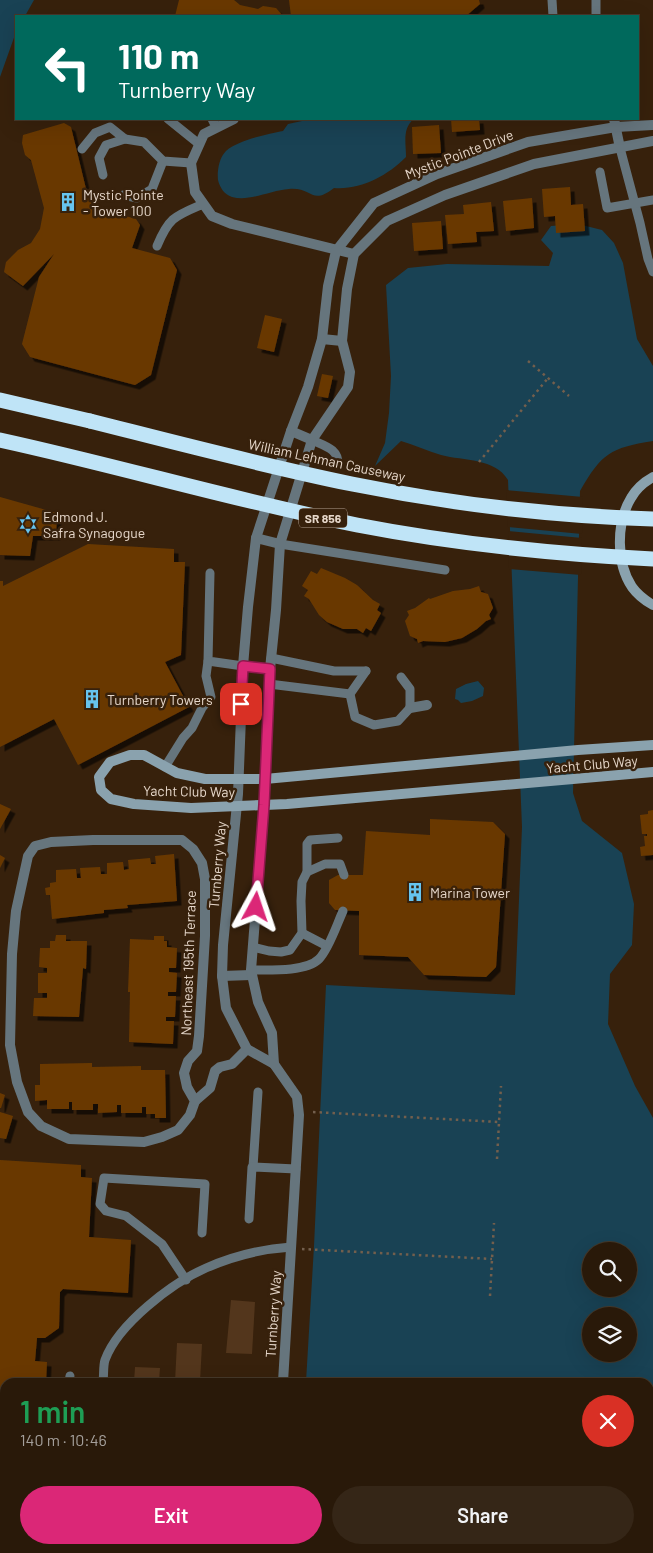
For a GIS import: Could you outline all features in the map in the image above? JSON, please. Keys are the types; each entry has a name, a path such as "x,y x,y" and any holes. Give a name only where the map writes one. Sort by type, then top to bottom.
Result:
{"highway":[{"name":"William Lehman Causeway","path":"0,400 354,484 488,506 597,517 653,519"},
{"name":"SR 856","path":"0,440 278,507 385,530 441,540 532,551 653,559"}],"street":[{"path":"229,120 214,123 204,134 190,163 195,192 212,216 232,224 354,254"},
{"path":"615,123 620,148"},
{"name":"Mystic Pointe Drive","path":"256,538 291,431 308,387 322,339 328,286 336,251 374,203 437,174 528,142 615,123 653,125"},
{"path":"274,1064 272,1033 258,1002 251,973 264,805 269,684 280,544 312,440 348,387 350,372 342,341 347,289 354,254 387,221 445,194 534,164 653,140"},
{"path":"322,339 342,341"},
{"path":"291,431 312,440"},
{"path":"653,477 640,486 630,499 624,515 620,538 623,565 629,582 636,592 653,605"},
{"path":"256,538 280,544"},
{"name":"Turnberry Way","path":"256,538 243,666 238,779 223,945 222,976 226,1008 247,1048 274,1064 297,1097 299,1115 283,1378"},
{"path":"243,666 270,669"},
{"path":"410,708 427,706"},
{"name":"Yacht Club Way","path":"653,745 578,750 265,779 206,779 176,773 144,755 130,755 110,762 99,777 101,790 111,799 134,804 191,808 264,805 653,772"},
{"name":"Northeast 195th Terrace","path":"182,840 193,849 202,863 205,879 205,936 199,1036 197,1051 188,1061 184,1073 187,1087 195,1101 190,1116 178,1130 144,1142 69,1139 41,1126 28,1112 17,1082 10,1045 12,954 16,911 28,856 35,846 51,842 182,840"},
{"path":"222,976 251,973"},
{"path":"195,1101 210,1088 214,1071 220,1067 232,1064 247,1048"}],"lane":[{"path":"552,0 553,15"},
{"path":"596,0 596,15"},
{"path":"169,120 199,144"},
{"path":"82,149 95,133 110,127 126,139"},
{"path":"103,175 99,158 106,144 126,139 144,142 163,161 190,163"},
{"path":"620,148 653,272"},
{"path":"123,195 137,198 152,189 163,161"},
{"path":"600,172 607,208 653,200"},
{"path":"157,246 164,228 176,216 203,204"},
{"path":"312,440 332,450 338,456 338,465"},
{"path":"280,544 445,570"},
{"path":"165,767 211,697 206,676 210,573"},
{"path":"271,658 334,671 366,671 350,694 356,717 374,726 398,721 410,708 410,689 401,677"},
{"path":"208,661 243,666"},
{"path":"269,684 350,694"},
{"path":"253,947 269,952 290,950 302,933 302,882 307,872 307,844 310,840 338,838"},
{"path":"307,872 326,864 340,864 344,875"},
{"path":"251,973 298,968 320,958 343,911"},
{"path":"302,933 327,946"},
{"path":"249,1219 258,1092"},
{"path":"252,1167 296,1169"},
{"path":"186,1280 162,1244 126,1216 106,1211 100,1204 104,1178 205,1184 202,1233"},
{"name":"Turnberry Way","path":"104,1378 104,1361 116,1339 140,1312 204,1269 238,1256 270,1248 291,1247"}],"path":[{"path":"528,361 569,396"},
{"path":"479,462 548,378"},
{"path":"497,1159 501,1086"},
{"path":"313,1112 499,1122"},
{"path":"490,1296 494,1223"},
{"path":"307,1250 492,1259"}],"shaded area":[{"path":"231,1300 255,1302 252,1354 226,1353"},
{"path":"177,1343 202,1344 200,1378 175,1378"},
{"path":"135,1367 160,1368 159,1378 134,1378"}],"water":[{"path":"0,0 34,0 26,15 15,15 15,35 0,77"},
{"path":"413,120 406,131 406,157 382,176 364,184 354,187 334,188 316,196 297,189 289,189 239,198 229,196 223,190 218,180 218,173 220,161 226,151 245,141 283,131 288,124 302,121"},
{"path":"578,224 602,230 614,243 623,263 637,339 653,366 653,441 627,446 609,454 601,460 580,491 573,793 582,821 622,853 634,904 632,945 610,974 608,1024 635,1086 653,1118 653,1378 306,1378 326,985 515,995 522,827 508,480 502,473 487,464 441,455 401,441 375,466 385,443 389,413 391,376 386,285 408,268 447,264 549,266 553,253 541,240 551,226"},
{"path":"478,681 484,688 483,696 461,703 455,699 456,689"}],"pier":[{"path":"506,490 583,497 582,534 508,527"},
{"path":"508,531 582,538 581,575 509,569"}],"building":[{"path":"179,0 234,0 240,5 258,9 263,6 276,8 282,15 175,15"},
{"path":"289,0 479,0 480,4 467,15 291,15"},
{"path":"451,120 479,120 480,130 452,132"},
{"path":"64,123 71,127 88,197 105,214 114,218 122,215 136,219 140,225 132,248 170,258 177,270 151,375 135,385 30,357 22,344 39,277 54,254 23,286 4,272 6,262 18,250 31,243 40,229 44,208 31,160 25,155 22,143 23,135"},
{"path":"439,125 441,153 413,154 412,127"},
{"path":"570,187 571,205 583,204 585,231 556,233 555,216 544,217 542,189"},
{"path":"532,198 534,228 506,231 503,201"},
{"path":"491,202 494,231 476,232 477,242 448,244 445,215 464,214 463,205"},
{"path":"441,221 443,249 414,251 412,223"},
{"path":"265,315 282,319 274,352 257,348"},
{"path":"322,374 333,376 328,398 317,396"},
{"name":"Edmond J. Safra Synagogue","path":"0,497 57,513 56,536 33,536 30,556 0,555"},
{"path":"88,544 174,549 174,562 185,562 181,655 165,662 189,707 78,765 54,719 0,747 0,581 3,581 3,586"},
{"path":"321,568 357,585 380,604 377,610 381,613 371,631 366,628 363,633 357,629 343,629 327,622 319,615 309,599 304,596 308,590 302,586 311,571 317,574"},
{"path":"479,586 481,592 488,594 493,608 489,615 491,619 462,638 445,642 423,641 418,643 417,639 410,636 405,621 409,615 407,611 429,598"},
{"path":"0,804 11,809 0,829"},
{"path":"653,810 653,855 641,856 640,847 645,846 644,836 647,836 647,834 642,834 640,815 648,814 648,811"},
{"name":"Marina Tower","path":"430,819 493,822 505,834 496,967 486,977 424,975 408,957 359,955 359,911 335,910 329,903 329,880 338,875 363,875 366,831 430,835"},
{"path":"174,854 177,901 127,905 128,908 104,910 104,913 52,919 50,895 46,895 45,888 50,887 50,883 56,882 56,870 76,869 77,878 81,878 80,868 100,867 101,874 107,874 107,863 123,862 124,870 129,869 128,860 150,858 151,864 156,864 155,856"},
{"path":"0,855 5,858 0,868"},
{"path":"56,935 66,935 66,941 87,941 86,969 83,968 79,1017 33,1016 34,998 47,998 47,993 38,993 38,973 47,973 47,968 39,967 40,948 50,948 50,941 55,941"},
{"path":"154,936 164,936 164,941 167,941 167,947 177,948 176,968 169,968 169,972 177,973 176,992 168,992 168,996 176,996 175,1017 166,1017 166,1021 174,1021 173,1044 129,1042 130,939 154,940"},
{"path":"92,1063 92,1067 141,1066 141,1070 165,1070 166,1118 155,1118 155,1114 146,1114 146,1107 142,1107 142,1113 121,1113 121,1105 117,1105 117,1112 98,1113 98,1104 93,1104 93,1110 72,1110 72,1102 69,1102 69,1109 47,1109 47,1100 35,1101 35,1085 40,1085 40,1064"},
{"path":"0,1093 5,1095 1,1108 0,1108"},
{"path":"0,1112 13,1116 6,1139 0,1138"},
{"path":"0,1160 81,1165 81,1177 92,1178 89,1237 131,1240 128,1293 63,1289 60,1292 59,1328 45,1338 37,1338 35,1361 47,1362 46,1378 0,1378"}],"place":[{"name":"Mystic Pointe - Tower 100","path":"68,202"},
{"name":"Edmond J. Safra Synagogue","path":"28,524"},
{"name":"Turnberry Towers","path":"92,699"},
{"name":"Marina Tower","path":"415,892"}],"route":[{"path":"241,704 243,666 270,669 264,805 256,907"}]}
